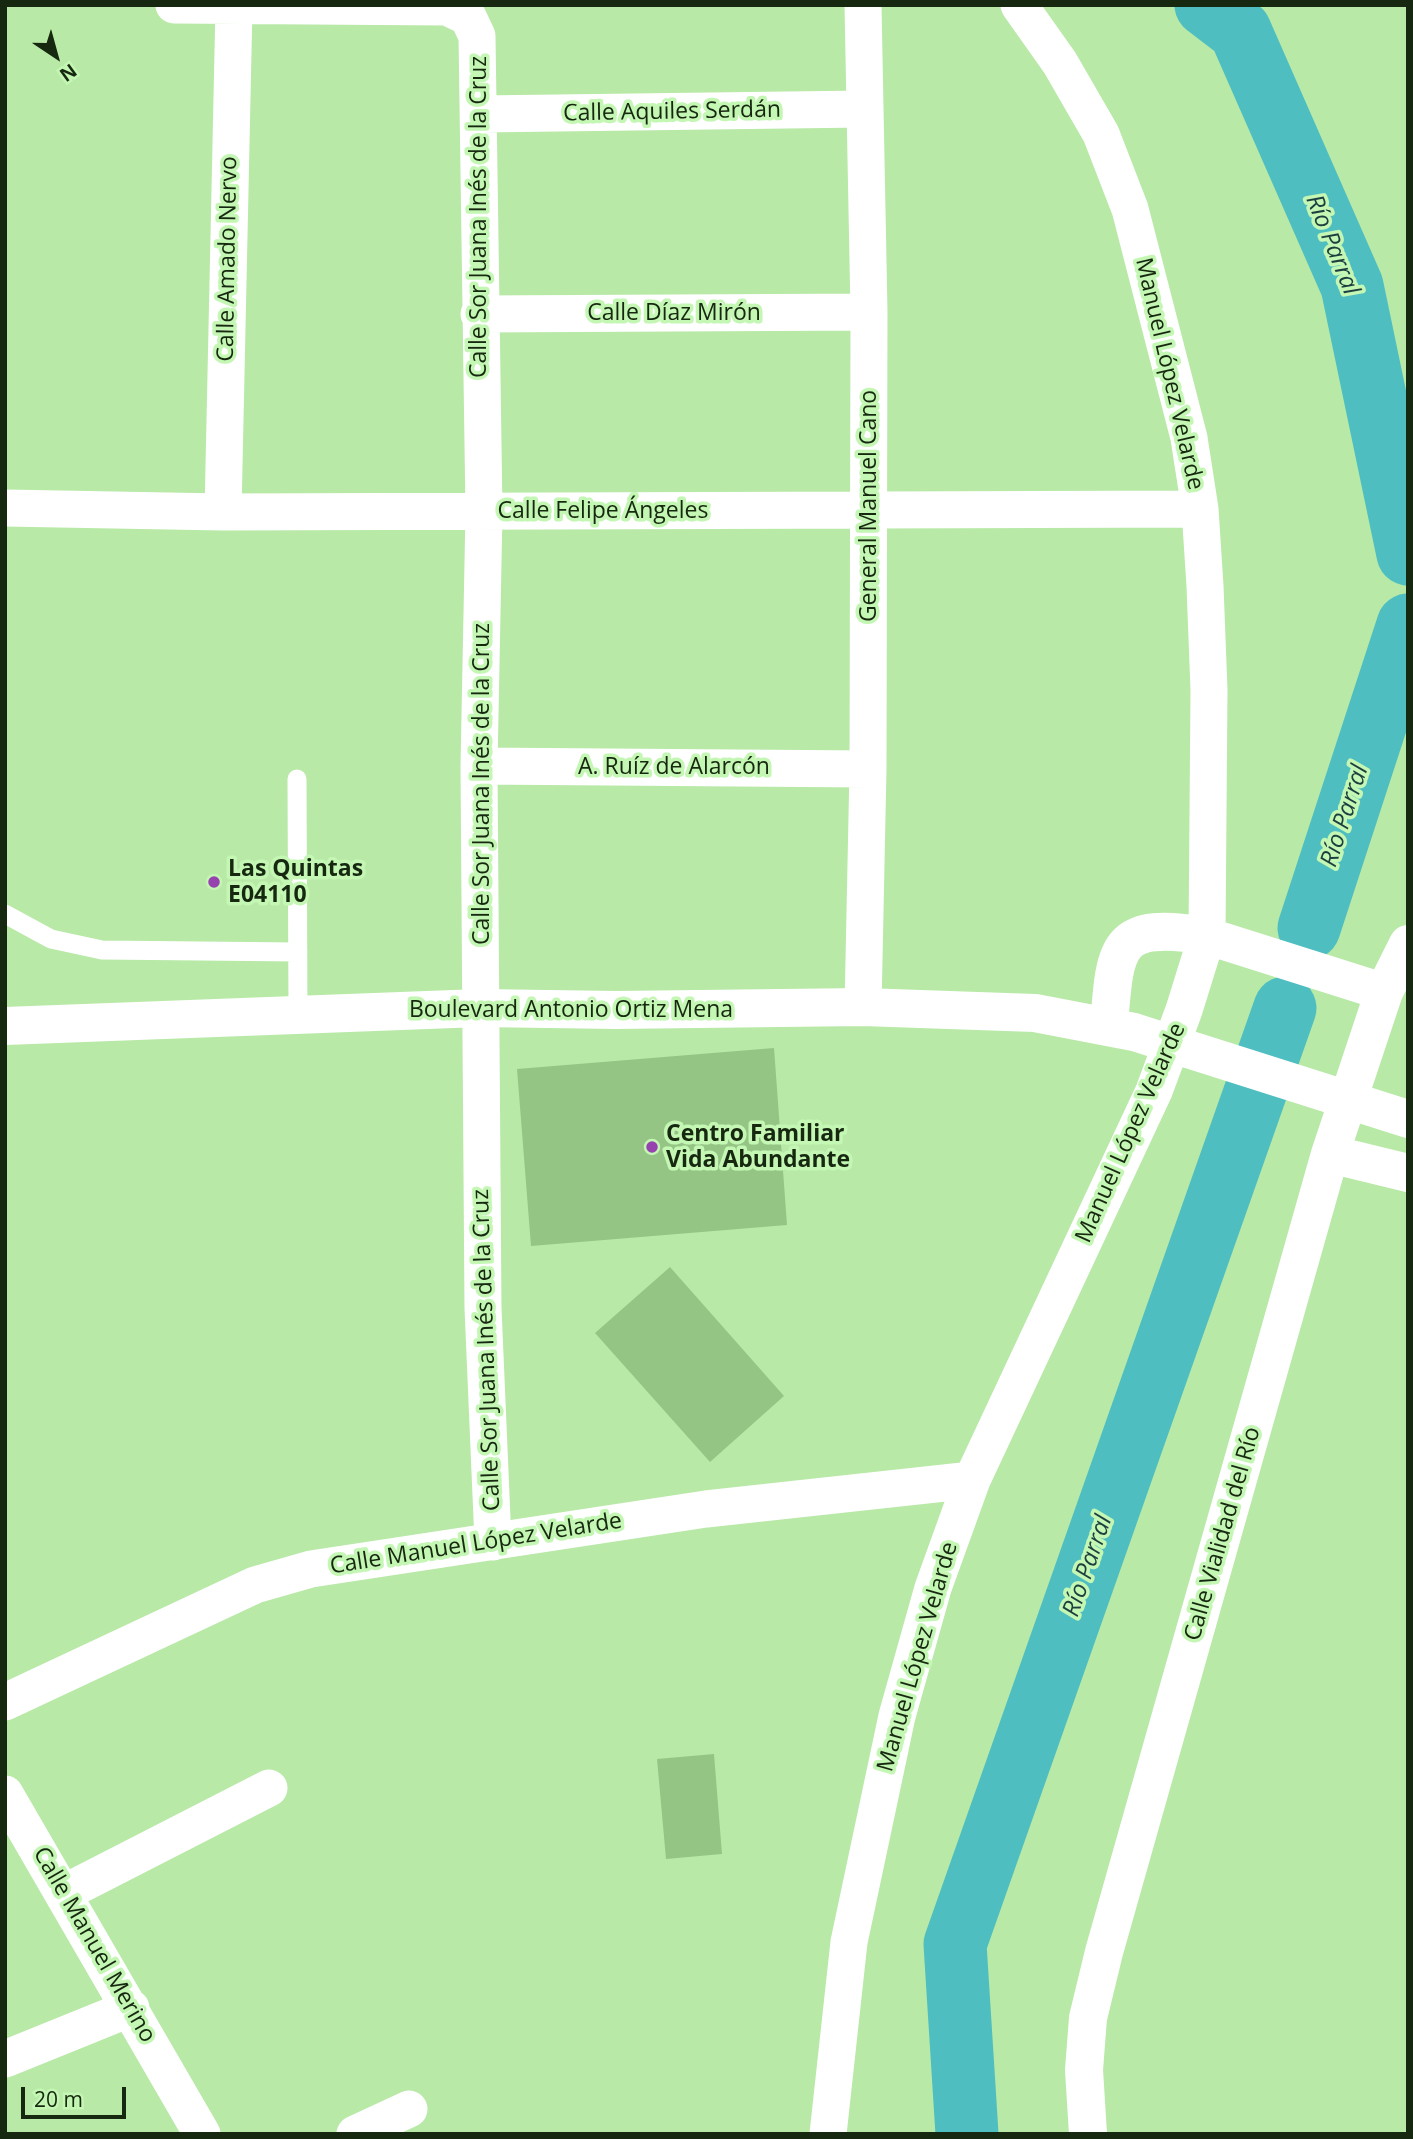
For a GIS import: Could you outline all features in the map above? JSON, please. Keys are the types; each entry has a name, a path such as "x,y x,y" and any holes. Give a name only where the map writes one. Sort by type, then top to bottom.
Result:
{"main road":[{"path":"1122,1029 1113,974 1117,956 1124,946 1135,936 1153,931 1170,930 1207,936"},
{"name":"Calle Vialidad del Río","path":"1088,2134 1084,2070 1088,2018 1101,1965 1330,1154 1384,992 1408,944"},
{"name":"Boulevard Antonio Ortiz Mena","path":"5,1026 480,1008 616,1010 863,1007 1035,1013 1122,1029 1408,1119"},
{"path":"1330,1154 1408,1173"}],"street":[{"path":"174,5 234,6"},
{"name":"General Manuel Cano","path":"863,5 869,312 868,769 863,1007"},
{"name":"Manuel López Velarde","path":"828,2134 849,1942 897,1716 933,1588 972,1480 1154,1091 1184,1010 1207,936 1209,690 1200,509 1189,438 1130,209 1101,134 1060,63 1019,5"},
{"name":"Calle Sor Juana Inés de la Cruz","path":"234,6 447,7 468,17 477,36 484,512 479,766 483,1308 493,1542"},
{"name":"Calle Amado Nervo","path":"223,512 234,6"},
{"name":"Calle Aquiles Serdán","path":"480,114 864,109"},
{"name":"Calle Díaz Mirón","path":"479,314 869,312"},
{"name":"Calle Felipe Ángeles","path":"5,508 223,512 1200,509"},
{"name":"A. Ruíz de Alarcón","path":"479,766 868,769"},
{"path":"1207,936 1384,992"},
{"name":"Calle Manuel López Velarde","path":"5,1702 245,1590 282,1576 706,1509 972,1480"},
{"path":"64,1893 269,1788"},
{"name":"Calle Manuel Merino","path":"5,1794 202,2134"},
{"path":"5,2059 131,2008"},
{"path":"355,2134 409,2109"}],"lane":[{"path":"297,779 298,1014"},
{"path":"5,914 51,939 102,950 298,951"}],"building":[{"name":"Centro Familiar Vida Abundante","path":"774,1048 787,1225 531,1246 517,1069"},
{"path":"670,1267 784,1396 710,1462 595,1333"},
{"path":"714,1754 722,1854 666,1859 657,1759"}],"waterway":[{"name":"Río Parral","path":"1206,5 1240,31 1352,286 1408,554"},
{"name":"Río Parral","path":"1309,928 1408,625"},
{"name":"Río Parral","path":"967,2134 955,1944 1285,1008"}],"place":[{"name":"Las Quintas E04110","path":"214,882"},
{"name":"Centro Familiar Vida Abundante","path":"652,1147"}]}
